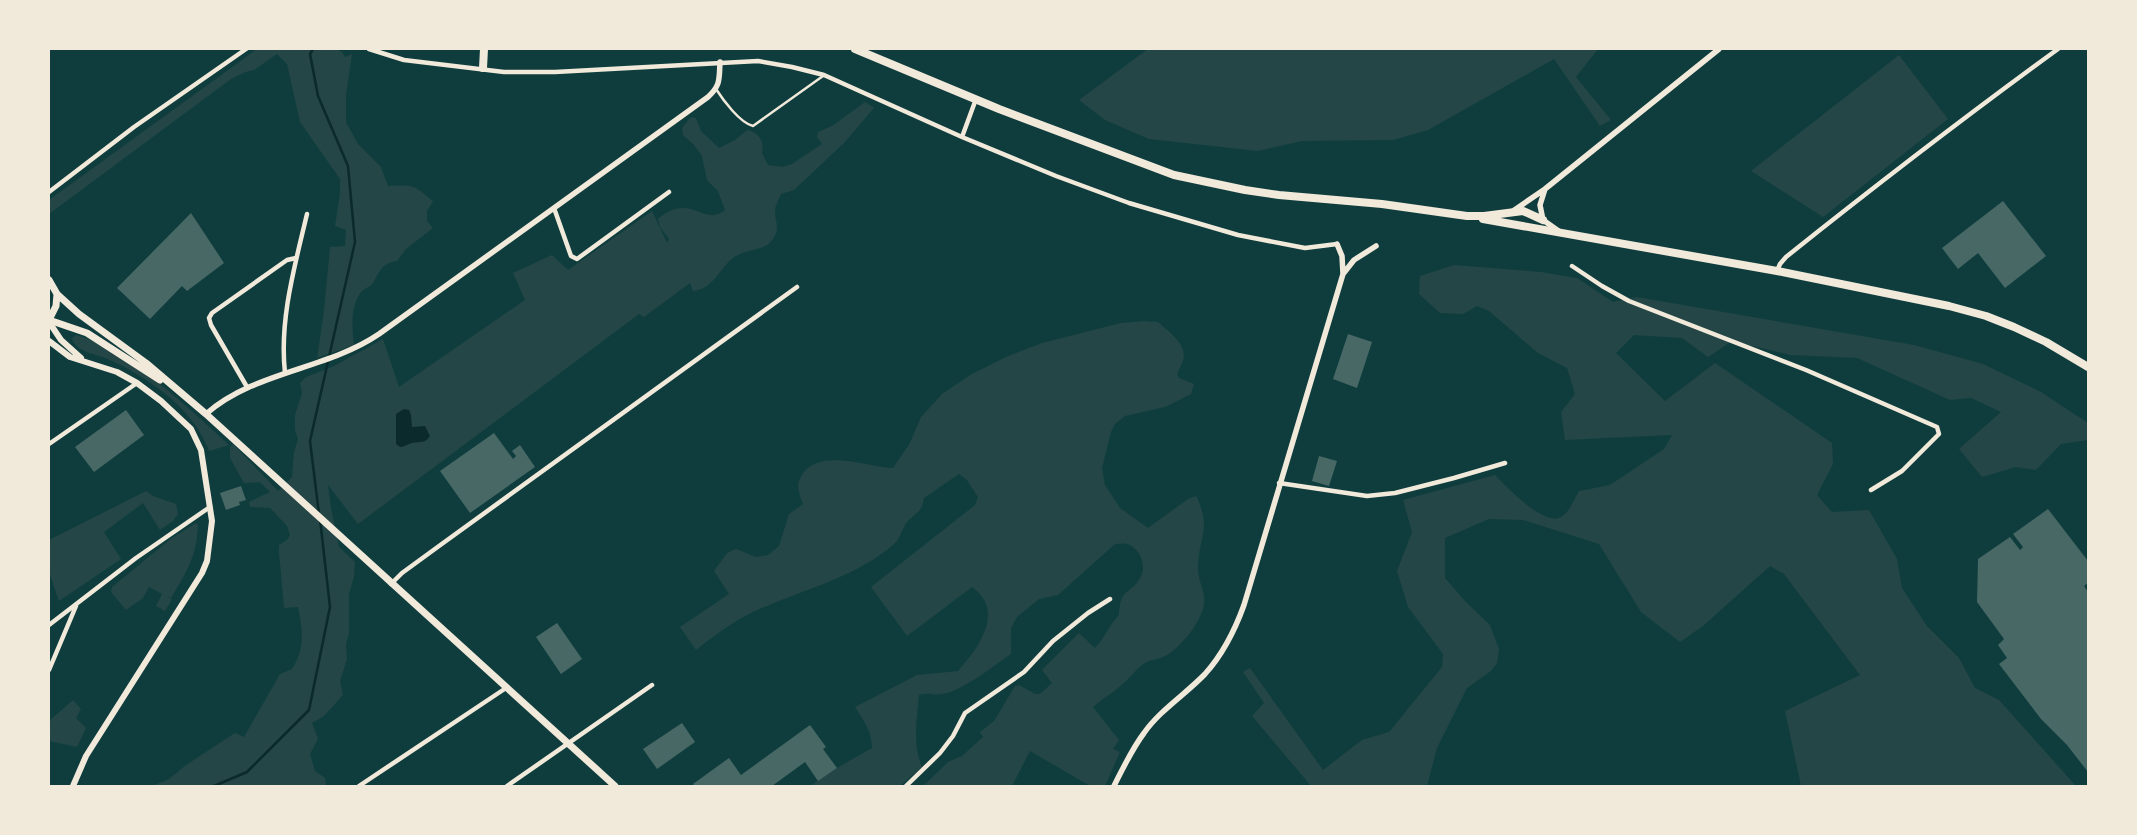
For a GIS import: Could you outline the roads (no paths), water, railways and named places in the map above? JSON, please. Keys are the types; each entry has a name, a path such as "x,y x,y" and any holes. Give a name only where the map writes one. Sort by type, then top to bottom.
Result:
{"highway":[{"path":"483,68 484,49"},
{"path":"858,49 976,99 1174,175 1245,190 1467,216 1777,271 1949,306 1986,316 2046,342 2088,367"},
{"path":"1467,216 1484,216 1523,211 1543,220"}],"main road":[{"path":"49,280 57,294 79,314 146,362 206,414 342,540 615,786"},
{"path":"49,321 56,306 57,294"},
{"path":"49,321 68,348 84,360"},
{"path":"49,321 87,333 175,389"},
{"path":"49,341 70,357 117,372 136,383 161,400 191,429 201,450 210,507 211,538 207,561 202,573 86,756 73,786"}],"street":[{"path":"49,192 134,127 246,49"},
{"path":"369,49 404,60 504,72 555,72 758,61 792,67 824,75 962,138 1129,203 1238,235 1305,248 1337,244 1342,256 1343,274 1244,605 1234,632 1217,659 1204,674 1145,731 1134,747 1114,786"},
{"path":"1513,211 1545,189 1718,49"},
{"path":"1777,271 1786,257 1843,211 1944,132 2058,49"},
{"path":"206,414 221,402 247,387 347,353 379,334 716,89 720,62"},
{"path":"962,138 976,99"},
{"path":"1545,189 1540,205 1543,220 1563,234"},
{"path":"554,208 571,256 577,259 669,192"},
{"path":"285,374 284,331 296,258 307,214"},
{"path":"1343,274 1354,260 1376,246"},
{"path":"247,387 211,325 210,318 212,313 287,260 296,258"},
{"path":"1572,266 1629,301 1806,370 1937,427 1939,434 1902,470 1871,490"},
{"path":"391,584 402,573 438,546 797,287"},
{"path":"49,444 136,383"},
{"path":"1279,483 1366,496 1395,492 1454,478 1505,463"},
{"path":"49,625 136,558 210,507"},
{"path":"906,786 940,753 953,736 965,713 1024,672 1052,641 1088,613 1110,599"},
{"path":"49,670 77,605"},
{"path":"507,786 652,685"},
{"path":"359,786 506,688"}],"lane":[{"path":"716,89 724,101 748,125 753,126 824,75"}],"waterway":[{"path":"313,49 310,54 318,96 348,166 355,242 310,441 319,514"},
{"path":"214,786 247,772 309,710 330,607 320,519"}]}
